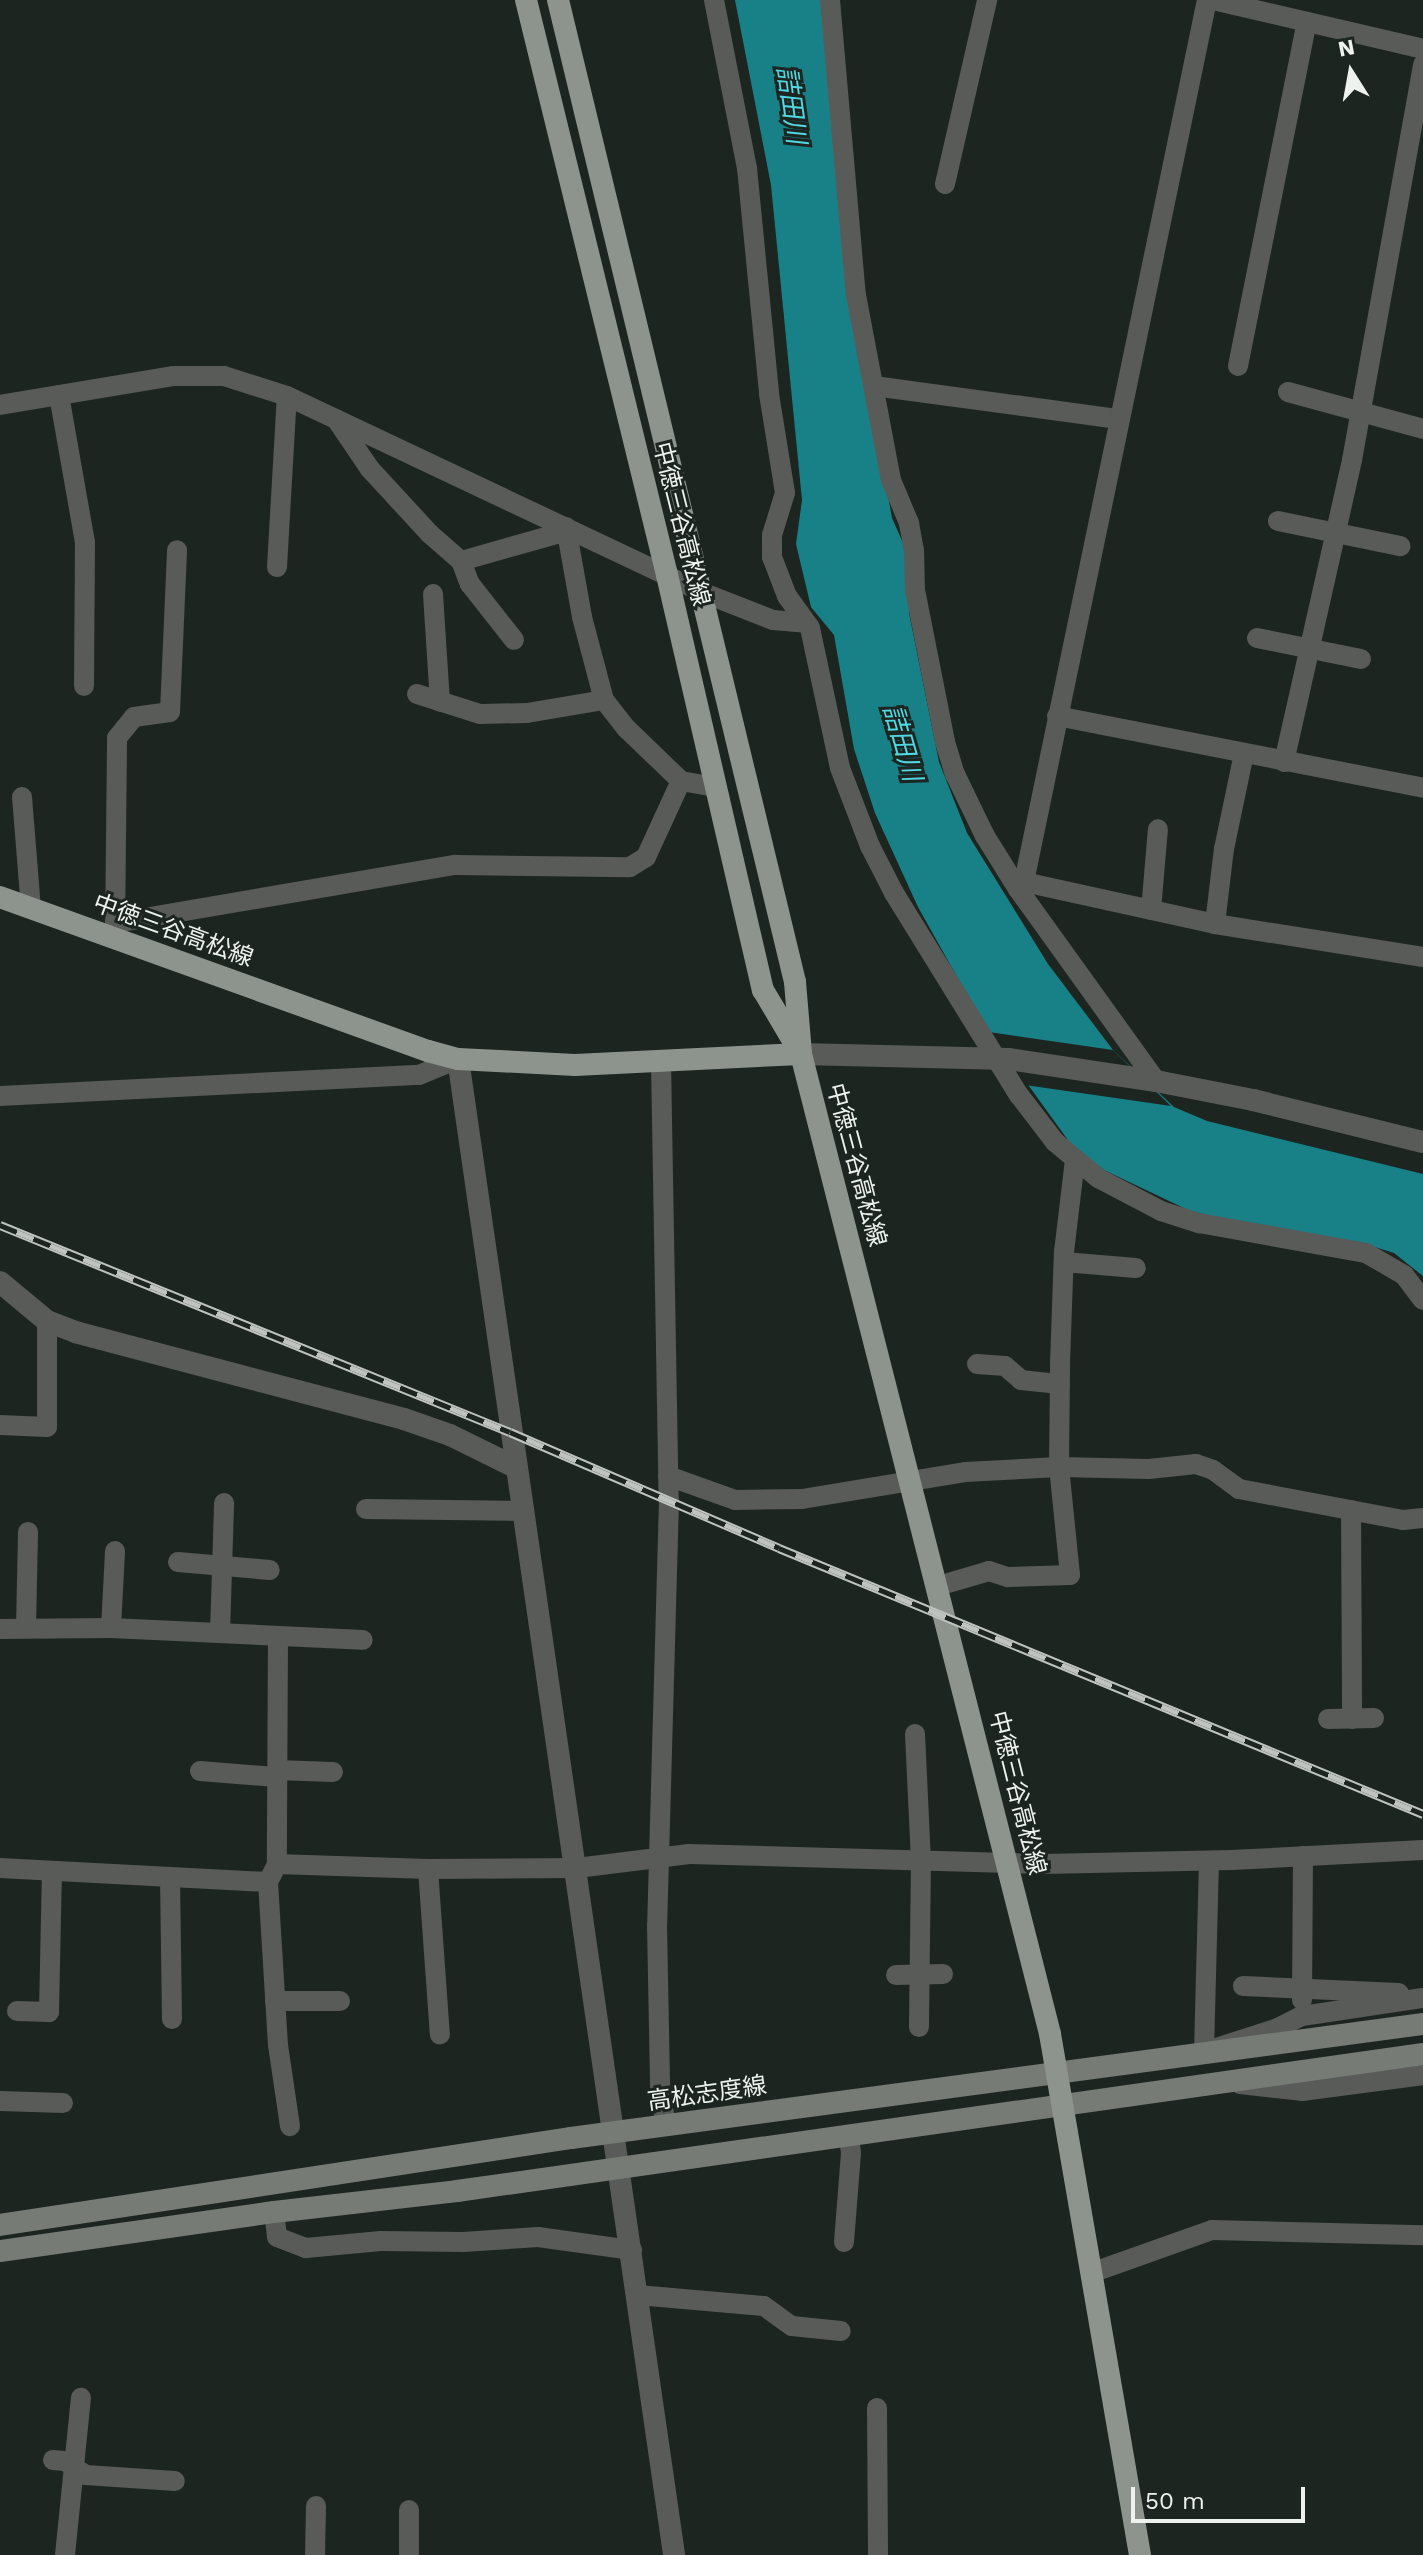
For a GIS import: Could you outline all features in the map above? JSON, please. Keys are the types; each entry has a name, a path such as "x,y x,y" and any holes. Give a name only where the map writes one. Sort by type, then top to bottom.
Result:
{"main road":[{"name":"中徳三谷高松線","path":"526,0 667,575 763,990 801,1054"},
{"name":"中徳三谷高松線","path":"558,0 704,593 795,982 801,1054 913,1483 1057,2071 1140,2555"},
{"name":"中徳三谷高松線","path":"0,897 115,930 428,1051 458,1059 575,1065 801,1054"},
{"name":"高松志度線","path":"0,2225 614,2132 1423,2024"},
{"path":"0,2251 1235,2084 1423,2054"}],"street":[{"path":"714,0 747,168 769,394 785,493 772,535 772,557 787,596 806,623 815,644 840,768 870,846 1055,1142 1075,1160 1098,1178 1161,1211 1186,1219 1226,1230 1366,1253 1404,1275 1423,1300"},
{"path":"830,0 856,295 891,480 909,523 914,550 915,590 945,742 955,774 985,836 1140,1059 1162,1082"},
{"path":"945,184 987,0"},
{"path":"1021,885 1117,419 1210,0 1264,6 1307,22 1423,49"},
{"path":"1238,366 1307,22"},
{"path":"1284,762 1352,460 1423,64"},
{"path":"0,405 199,373 224,376 287,396 704,593 773,620 806,623"},
{"path":"874,386 1117,419"},
{"path":"1288,392 1423,429"},
{"path":"59,395 85,542 84,686"},
{"path":"277,567 287,396"},
{"path":"336,419 370,469 430,534 461,561 470,584 514,640"},
{"path":"1278,521 1400,546"},
{"path":"461,561 566,529"},
{"path":"566,529 582,617 604,700 627,729 681,781 716,787"},
{"path":"177,550 170,712 134,717 117,738 115,930 456,865 630,867 646,857 681,781"},
{"path":"433,594 440,702"},
{"path":"1257,638 1361,659"},
{"path":"417,694 480,714 527,713 604,700"},
{"path":"1057,716 1423,788"},
{"path":"1215,924 1224,849 1244,753"},
{"path":"22,797 31,908"},
{"path":"1151,910 1158,829"},
{"path":"1021,885 1215,924 1423,957"},
{"path":"801,1054 1001,1058 1162,1082 1253,1100 1423,1142"},
{"path":"0,1096 419,1075 458,1059 674,2555"},
{"path":"661,1062 668,1476 658,1857 660,2088 666,2126"},
{"path":"938,1586 989,1571 1008,1577 1070,1575 1059,1467 1060,1384 1064,1262 1075,1160"},
{"path":"1064,1262 1136,1268"},
{"path":"0,1282 47,1321 404,1419 450,1435 515,1467"},
{"path":"0,1425 47,1427 47,1321"},
{"path":"977,1364 1005,1366 1021,1380 1060,1384"},
{"path":"668,1476 735,1500 802,1499 965,1472 1059,1467 1149,1469 1196,1464 1213,1470 1239,1489 1403,1520 1423,1518"},
{"path":"220,1633 224,1503"},
{"path":"366,1509 524,1511"},
{"path":"1351,1510 1352,1719"},
{"path":"26,1628 28,1532"},
{"path":"111,1628 115,1551"},
{"path":"178,1562 270,1570"},
{"path":"0,1629 111,1628 363,1640"},
{"path":"278,1638 273,1873 275,2001 290,2126"},
{"path":"1328,1719 1374,1718"},
{"path":"915,1734 921,1860 919,2027"},
{"path":"200,1771 333,1772"},
{"path":"0,1868 170,1877 577,1868 689,1854 1007,1863 1209,1861 1423,1850"},
{"path":"1302,2016 1303,1856"},
{"path":"1209,1861 1204,2052 1278,2028 1302,2016 1423,1996"},
{"path":"428,1869 440,2035"},
{"path":"17,2011 49,2012 52,1871"},
{"path":"170,1877 172,2019"},
{"path":"896,1975 943,1974"},
{"path":"1243,1986 1423,1996"},
{"path":"275,2001 340,2001"},
{"path":"1235,2084 1302,2091 1423,2075"},
{"path":"0,2101 63,2103"},
{"path":"844,2242 851,2162 849,2136"},
{"path":"274,2212 277,2237 306,2248 381,2241 463,2242 538,2237 632,2250"},
{"path":"1091,2273 1212,2230 1423,2235"},
{"path":"638,2295 764,2306 792,2326 841,2331"},
{"path":"65,2555 81,2398"},
{"path":"877,2408 878,2555"},
{"path":"53,2460 65,2461 86,2475 175,2481"},
{"path":"315,2555 316,2506"},
{"path":"409,2510 409,2555"}],"water":[{"name":"詰田川","path":"735,0 822,0 848,271 892,518 903,543 910,590 909,613 939,762 967,833 1048,964 1113,1050 1174,1107 1207,1121 1423,1174 1423,1276 1394,1253 1359,1242 1232,1222 1188,1210 1104,1170 1073,1147 980,1018 918,907 875,813 854,749 834,635 811,607 796,544 802,500 771,185"}],"pier":[{"path":"989,1032 1113,1050 1171,1106 1025,1085"}],"railway":[{"path":"0,1225 510,1432 779,1548 1423,1814"}]}
